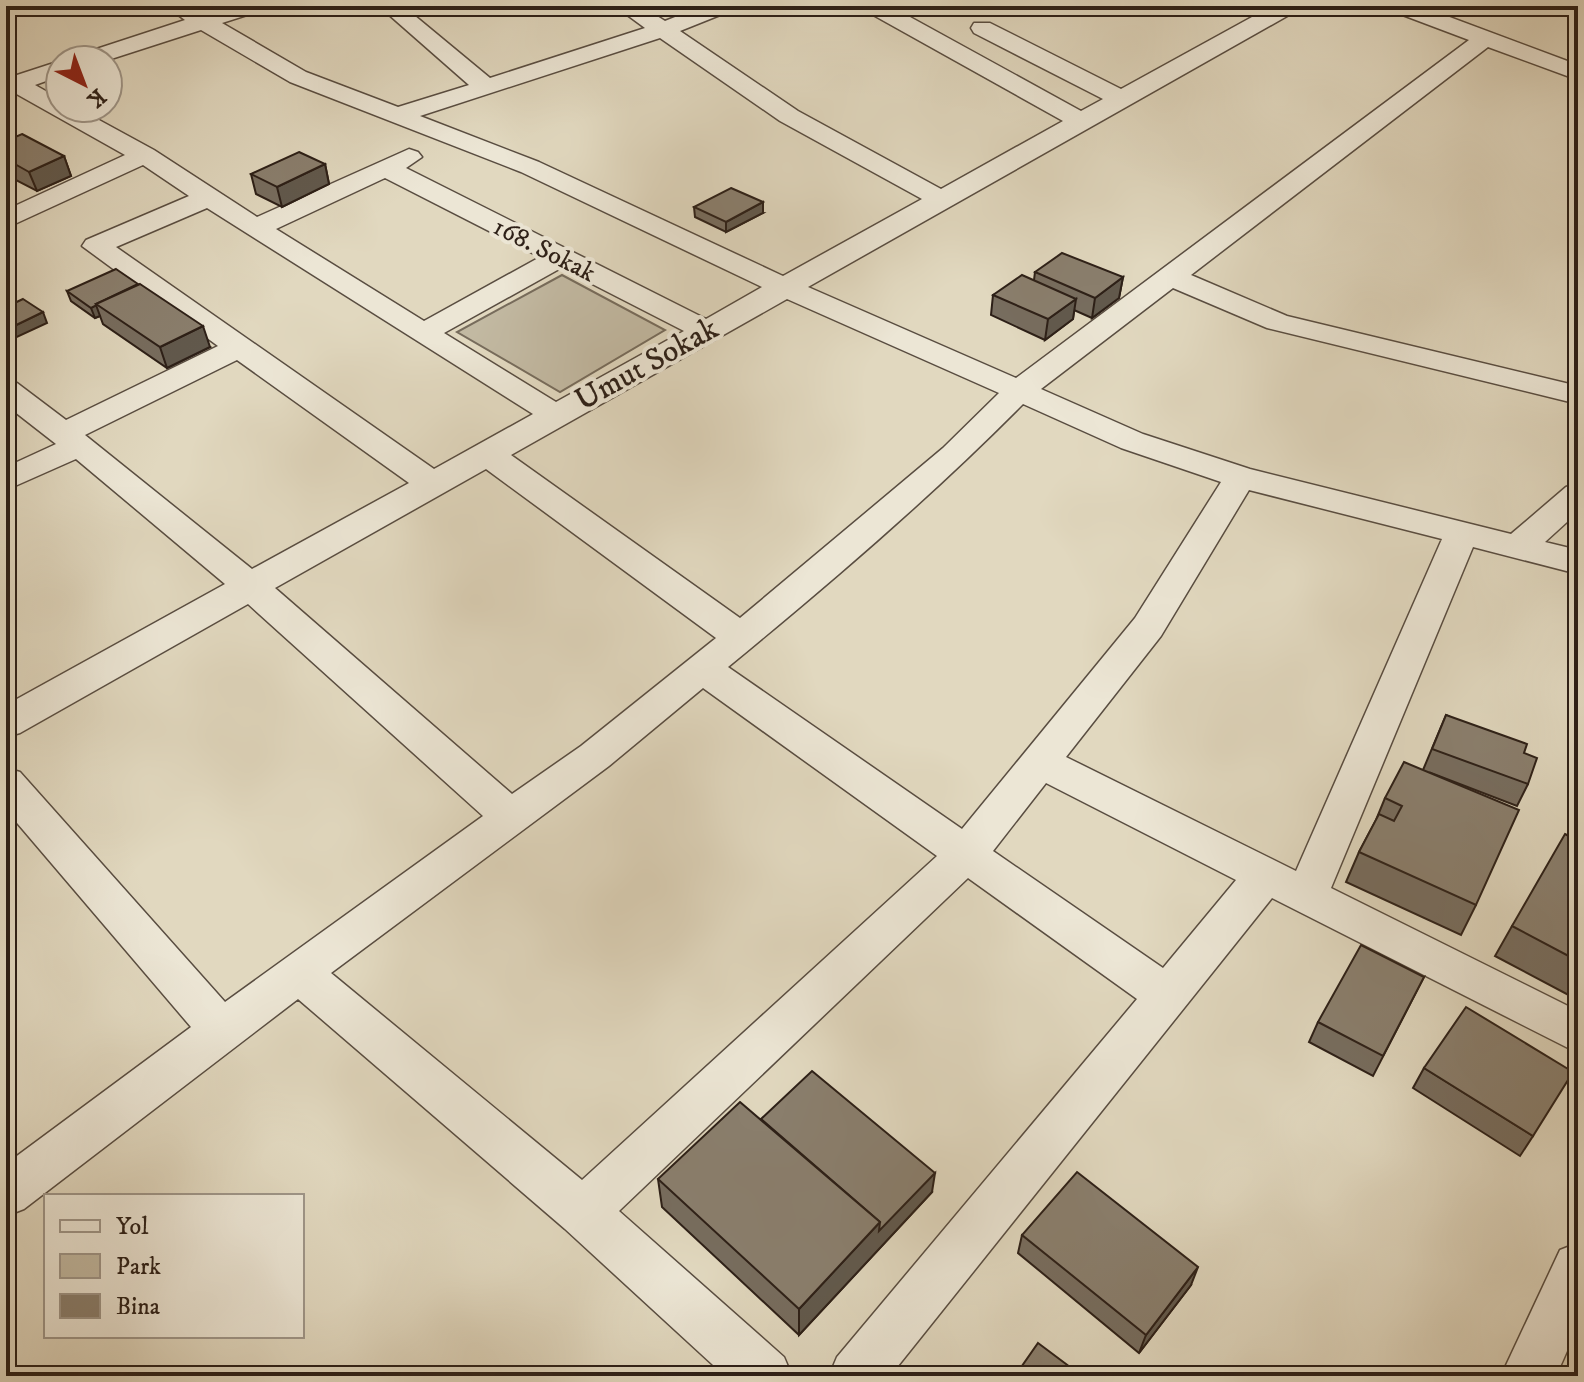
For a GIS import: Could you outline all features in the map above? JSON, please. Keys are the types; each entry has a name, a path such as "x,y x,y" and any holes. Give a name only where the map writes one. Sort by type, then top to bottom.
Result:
{"street":[{"path":"122,44 189,14 252,6"},
{"path":"390,6 486,87"},
{"path":"626,6 789,116 941,199"},
{"path":"395,116 663,30 722,6"},
{"path":"874,6 1081,121"},
{"name":"Umut Sokak","path":"6,723 1288,6"},
{"path":"1400,6 1578,73"},
{"path":"189,14 298,77 530,167 784,286 1132,441 1240,477 1578,562"},
{"path":"982,28 1121,99"},
{"path":"6,1193 595,756 954,455 1019,391 1486,38"},
{"path":"9,83 44,73"},
{"path":"9,83 145,155 255,228 554,414"},
{"path":"255,228 451,137"},
{"path":"6,220 145,155"},
{"name":"168. Sokak","path":"385,168 705,330"},
{"path":"209,197 96,246 433,484"},
{"path":"423,333 561,257"},
{"path":"1170,276 1277,322 1578,395"},
{"path":"6,480 72,439 240,347"},
{"path":"6,390 72,439 253,587 511,817"},
{"path":"486,453 740,637"},
{"path":"583,1212 966,854 1148,627 1240,477"},
{"path":"1519,546 1578,494"},
{"path":"856,1376 1167,996 1285,886 1462,532"},
{"path":"702,668 1167,996"},
{"path":"1040,762 1578,1033"},
{"path":"6,783 222,1031"},
{"path":"299,973 583,1212 765,1376"},
{"path":"1528,1376 1578,1268"}],"green space":[{"path":"562,275 665,330 560,392 457,332"}],"building":[{"path":"22,134 64,156 29,172 6,159 6,141"},
{"path":"299,152 325,164 277,187 251,174"},
{"path":"731,188 763,202 726,222 694,207"},
{"path":"1062,253 1123,277 1095,298 1035,272"},
{"path":"116,269 138,284 91,308 67,291"},
{"path":"1022,275 1076,299 1048,319 993,295"},
{"path":"140,284 203,326 160,347 96,304"},
{"path":"23,299 43,312 6,330 6,307"},
{"path":"1446,715 1527,744 1524,753 1537,758 1528,784 1432,749"},
{"path":"1404,762 1519,810 1476,905 1359,852 1379,814 1394,821 1402,806 1385,798"},
{"path":"1565,834 1578,841 1578,961 1512,926"},
{"path":"1361,945 1424,977 1383,1056 1318,1022"},
{"path":"1466,1007 1573,1072 1533,1136 1424,1068"},
{"path":"812,1071 935,1173 879,1231 880,1222 761,1119"},
{"path":"740,1102 880,1222 799,1309 658,1179"},
{"path":"1077,1172 1198,1267 1146,1335 1022,1235"},
{"path":"1038,1343 1082,1376 1015,1376"}]}
